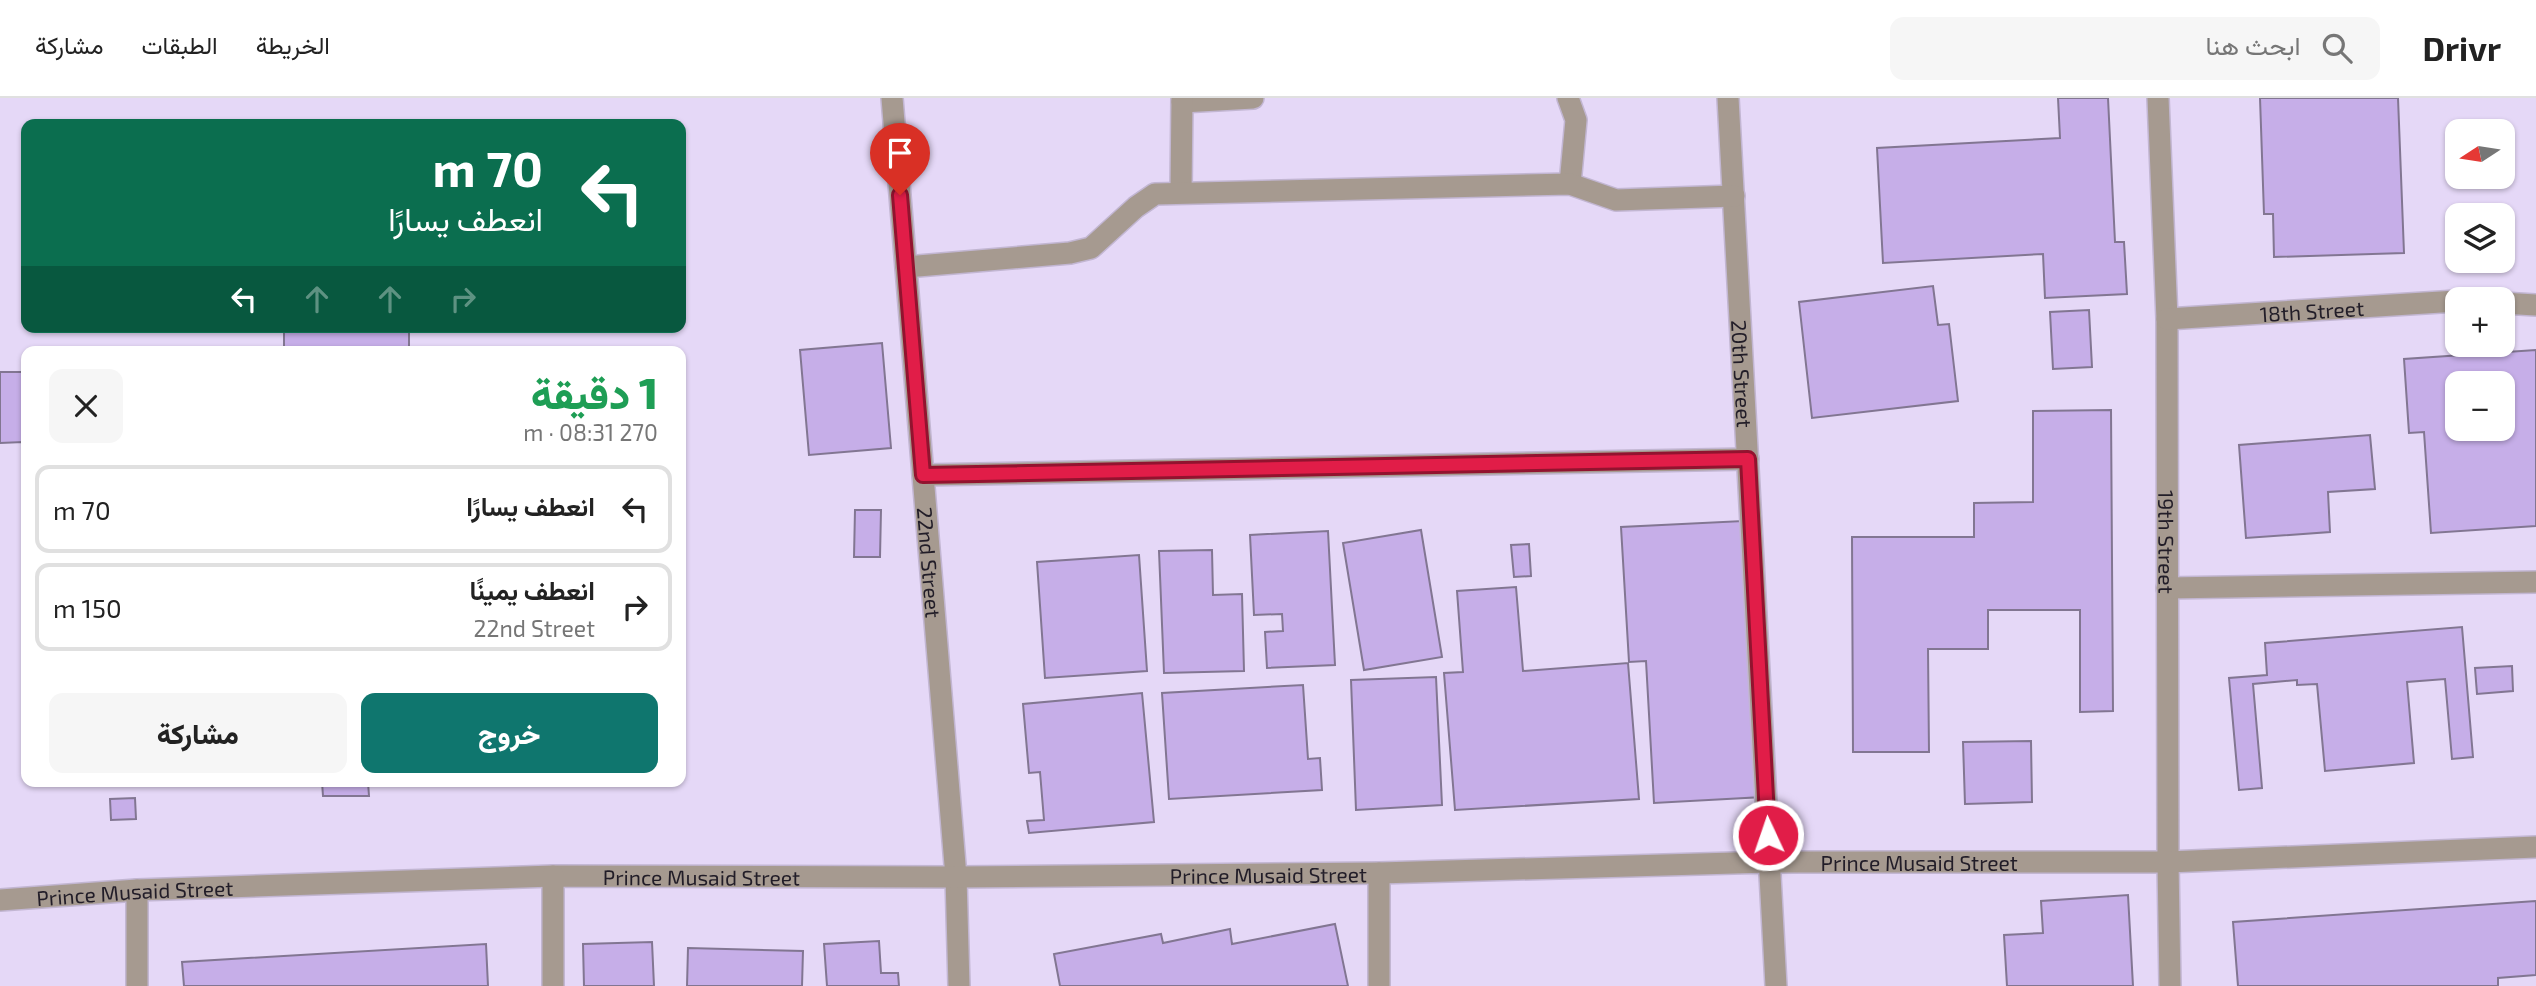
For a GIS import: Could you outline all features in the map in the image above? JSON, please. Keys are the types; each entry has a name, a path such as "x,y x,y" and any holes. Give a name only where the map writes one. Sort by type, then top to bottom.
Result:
{"street":[{"name":"22nd Street","path":"891,98 956,877 959,986"},
{"path":"1181,192 1182,100 1253,98"},
{"path":"1568,98 1576,120 1570,184"},
{"name":"20th Street","path":"1728,98 1776,986"},
{"name":"19th Street","path":"2158,98 2167,319 2170,986"},
{"path":"906,267 1070,253 1091,248 1136,207 1155,194 1570,184 1616,200 1734,197"},
{"name":"18th Street","path":"2167,319 2445,302"},
{"path":"2515,304 2536,305"},
{"path":"923,475 1748,459"},
{"path":"2167,588 2536,582"},
{"name":"Prince Musaid Street","path":"0,900 137,890 553,876 956,877 1379,873 1769,862 2168,862 2536,847"},
{"path":"1379,873 1379,986"},
{"path":"553,876 553,986"},
{"path":"137,890 137,986"}],"building":[{"path":"2058,98 2108,98 2115,242 2124,242 2127,294 2045,298 2043,254 1883,263 1877,148 2060,138"},
{"path":"2260,98 2398,98 2404,253 2274,257 2273,214 2264,214"},
{"path":"1933,286 1938,325 1949,324 1958,401 1812,418 1799,302"},
{"path":"2089,310 2092,367 2053,369 2050,312"},
{"path":"284,333 409,333 409,346 284,346"},
{"path":"882,343 891,448 809,455 800,350"},
{"path":"2536,350 2536,526 2431,533 2424,432 2409,433 2404,359 2515,357 2515,351"},
{"path":"0,372 21,372 21,442 0,443"},
{"path":"2111,410 2113,711 2080,712 2080,610 1988,610 1988,649 1928,649 1929,752 1853,752 1852,537 1974,537 1974,503 2033,502 2033,411"},
{"path":"2370,435 2375,489 2328,492 2330,532 2246,538 2239,445"},
{"path":"855,510 881,510 880,557 854,557"},
{"path":"1743,521 1763,797 1654,803 1646,661 1629,662 1621,527"},
{"path":"1421,530 1442,657 1364,670 1343,543"},
{"path":"1328,531 1335,665 1267,668 1265,632 1283,631 1282,614 1254,615 1250,535"},
{"path":"1529,544 1531,576 1514,577 1511,545"},
{"path":"1212,550 1213,595 1242,594 1244,671 1164,673 1159,551"},
{"path":"1139,555 1147,671 1045,678 1037,562"},
{"path":"1516,587 1523,671 1628,663 1639,799 1455,810 1444,673 1463,672 1457,591"},
{"path":"2462,627 2473,757 2452,759 2445,679 2407,682 2414,763 2325,771 2317,684 2297,685 2297,680 2253,684 2262,788 2239,790 2229,678 2267,675 2265,643"},
{"path":"2512,666 2513,691 2477,694 2475,668"},
{"path":"1436,677 1442,805 1356,810 1351,680"},
{"path":"1303,685 1308,759 1320,758 1322,790 1169,799 1162,693"},
{"path":"1142,693 1154,822 1029,833 1027,821 1044,820 1040,772 1029,773 1023,704"},
{"path":"2031,741 2032,802 1965,804 1963,742"},
{"path":"322,787 368,787 369,796 323,796"},
{"path":"135,798 136,819 111,820 110,799"},
{"path":"2128,895 2133,986 2007,986 2004,935 2043,933 2041,901"},
{"path":"2536,901 2536,975 2498,978 2498,986 2238,986 2233,922"},
{"path":"1335,924 1348,986 1060,986 1054,954 1161,934 1163,943 1230,929 1232,944"},
{"path":"879,941 881,973 898,973 899,986 827,986 824,944"},
{"path":"652,942 654,986 584,986 583,944"},
{"path":"486,944 488,986 184,986 182,962"},
{"path":"688,948 803,951 802,986 687,986"}],"route":[{"path":"900,195 923,475 1748,459 1768,835"}]}
